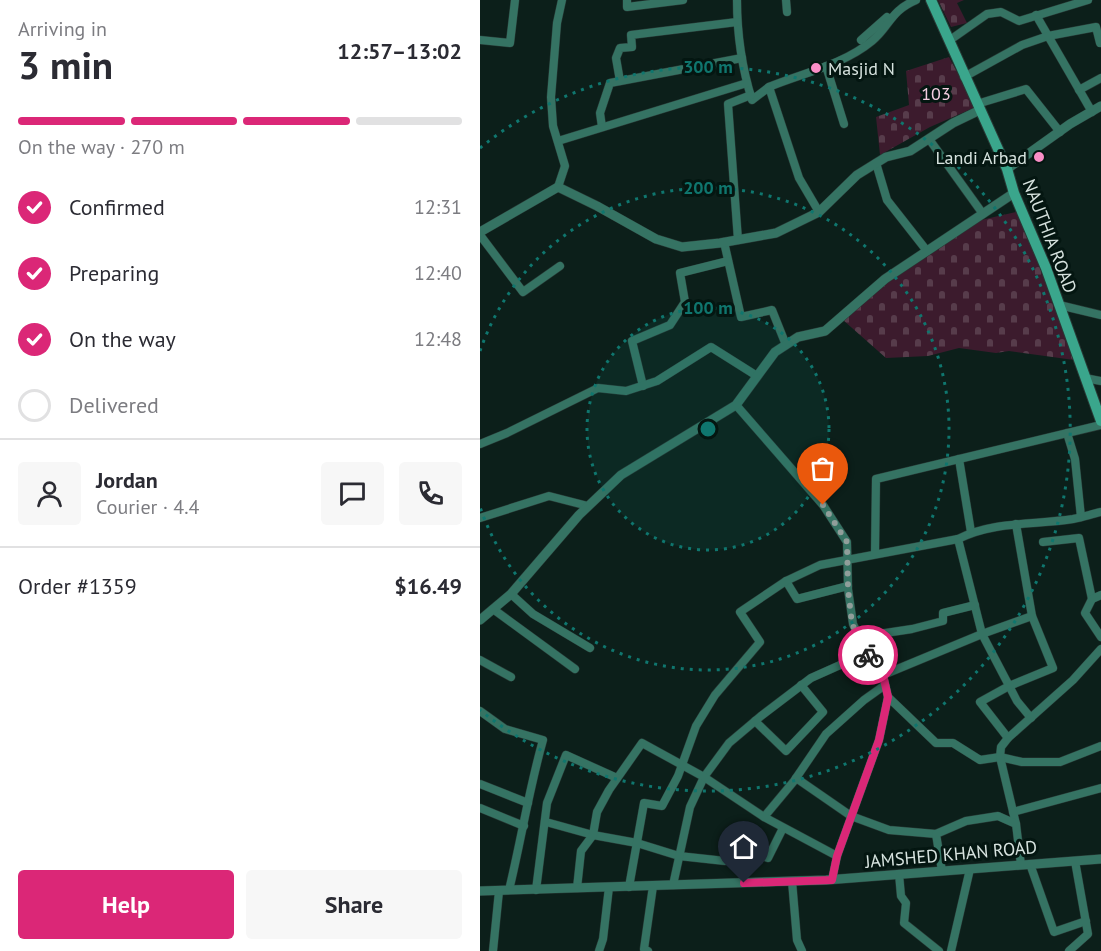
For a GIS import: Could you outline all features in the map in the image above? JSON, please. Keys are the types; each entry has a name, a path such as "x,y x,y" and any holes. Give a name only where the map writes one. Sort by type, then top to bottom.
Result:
{"main road":[{"name":"NAUTHIA ROAD","path":"931,0 1006,169 1059,305 1101,423"}],"street":[{"path":"480,40 510,43 515,0"},
{"path":"560,266 522,292 480,233 558,186 565,166 553,126 551,97 557,22 562,0"},
{"path":"627,0 627,7 683,0"},
{"path":"737,0 737,22 742,57 752,100 769,87 826,66 873,40 901,6 916,0"},
{"path":"786,0 787,12"},
{"path":"861,40 907,0"},
{"path":"950,40 987,14 1001,12 1019,21 1088,0"},
{"path":"1036,15 1092,112"},
{"path":"620,81 616,58 620,48 632,47 631,35 737,22"},
{"path":"964,77 1022,45 1048,36 1095,27 1100,43"},
{"path":"602,127 600,113 610,83 742,57"},
{"path":"826,66 844,124"},
{"path":"1079,90 1101,78"},
{"path":"558,141 747,83"},
{"path":"769,87 799,178 819,212"},
{"path":"558,186 656,239 682,247 776,233 819,212 857,175 886,157 910,151 979,107 1026,89 1060,132"},
{"path":"738,240 728,104 751,95"},
{"path":"1006,169 1101,106"},
{"path":"929,139 983,214"},
{"path":"876,163 887,200 927,251"},
{"path":"480,620 511,594 588,506 621,475 736,405 775,352 798,337 825,331 885,279 1014,193"},
{"path":"724,242 741,316 772,310 786,345"},
{"path":"643,386 632,341 670,324 685,302 680,273 728,261"},
{"path":"1059,305 1101,315"},
{"path":"480,444 507,434 598,388 626,391 657,381 711,346 757,376"},
{"path":"1085,378 1101,381"},
{"path":"736,405 823,505 847,542 852,624 867,653 883,675 888,697 879,740 837,856 832,880"},
{"path":"875,554 876,478 1101,423"},
{"path":"1067,433 1075,459 1081,517"},
{"path":"959,459 971,532"},
{"path":"480,518 549,496 588,506"},
{"path":"629,886 644,803 662,806 682,765 696,726 715,695 760,642 740,612 786,581 820,565 958,539 971,532 1016,524 1081,517 1101,512"},
{"path":"1008,738 980,702 1009,686 1053,668 1032,616 1016,524"},
{"path":"1044,542 1079,538 1092,599"},
{"path":"958,539 982,634 1017,701 1031,718"},
{"path":"786,581 797,599 848,586"},
{"path":"511,594 533,614 590,648"},
{"path":"1101,594 1092,599 1085,613 1101,637"},
{"path":"859,637 943,621 943,613 975,605"},
{"path":"493,609 576,669"},
{"path":"883,675 1032,616"},
{"path":"1086,921 1054,932 1025,865 1000,758 1001,747 1008,738 1073,680 1101,650"},
{"path":"674,885 690,807 704,777 729,743 811,678 867,653"},
{"path":"480,660 511,677"},
{"path":"755,721 786,751 823,712 801,685"},
{"path":"764,818 796,778 826,734 864,700 885,686"},
{"path":"888,697 936,743 953,743 980,760 1000,758 1022,762 1060,762 1101,746"},
{"path":"481,714 505,729 543,740 524,826 504,891 493,951"},
{"path":"577,888 581,851 593,835 597,812 617,778 642,743 704,777 764,818 837,856"},
{"path":"536,890 548,803 566,755 617,778"},
{"path":"796,778 851,816 889,830 936,834 966,821 998,816 1016,824"},
{"path":"480,784 528,803"},
{"path":"1013,812 1101,788"},
{"path":"480,808 524,826"},
{"path":"546,822 593,835 637,843 679,856 725,861 728,845 768,858 783,828"},
{"path":"936,834 942,871"},
{"name":"JAMSHED KHAN ROAD","path":"480,891 832,880 1101,859"},
{"path":"1069,951 1088,933 1075,861"},
{"path":"951,951 970,869"},
{"path":"899,874 901,896 906,903 904,923 939,951"},
{"path":"792,881 797,940 802,951"},
{"path":"648,951 644,949 653,886"},
{"path":"599,951 603,939 609,887"}],"green space":[{"path":"938,0 964,0 957,3 967,23 951,27"},
{"name":"103","path":"949,57 976,107 930,127 880,155 876,117 909,105 906,71"},
{"path":"1016,212 1034,251 1074,360 1009,351 996,353 959,348 928,356 886,358 843,320 892,278 981,220"}],"way so far":[{"path":"823,505 847,542 848,589 852,624 868,655"}],"place":[{"name":"Masjid N","path":"816,68"},
{"name":"Landi Arbad","path":"1039,157"}],"route":[{"path":"744,883 832,880 837,856 879,740 888,697 883,675 868,655"}]}
